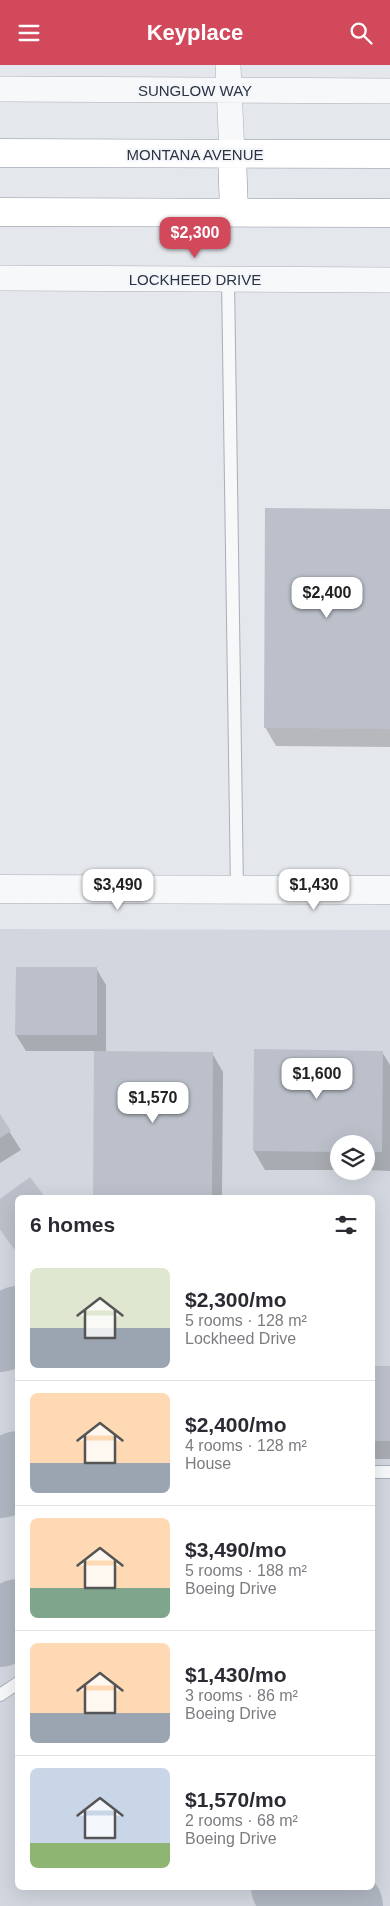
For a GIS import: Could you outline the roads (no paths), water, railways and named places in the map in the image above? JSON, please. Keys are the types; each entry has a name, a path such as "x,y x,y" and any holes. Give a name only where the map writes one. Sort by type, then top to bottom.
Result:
{"highway":[{"name":"MONTANA AVENUE","path":"0,153 390,154"},
{"path":"232,154 234,212"},
{"path":"0,212 390,213"}],"street":[{"path":"228,65 232,154"},
{"name":"SUNGLOW WAY","path":"0,89 390,91"},
{"name":"LOCKHEED DRIVE","path":"0,278 390,279"},
{"path":"0,889 390,890"}],"lane":[{"path":"228,279 237,890"},
{"path":"375,1472 390,1473"},
{"path":"0,1695 15,1685"}]}
